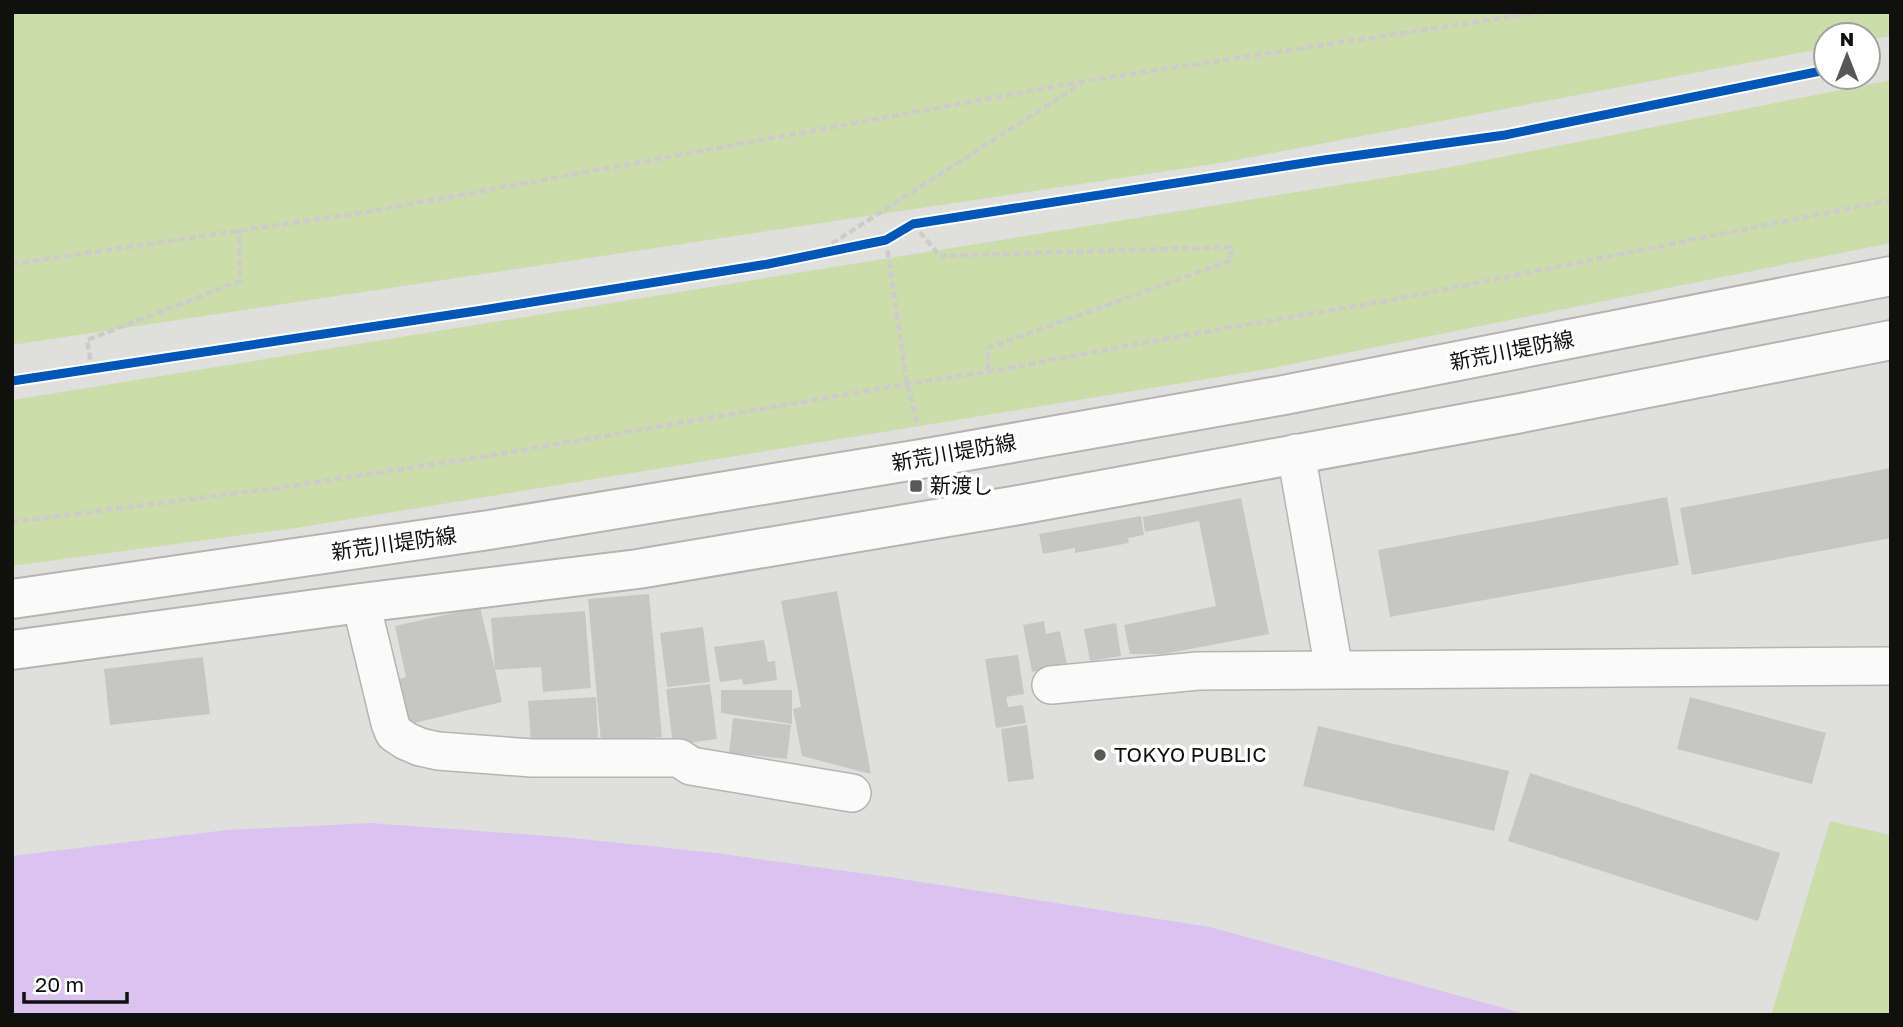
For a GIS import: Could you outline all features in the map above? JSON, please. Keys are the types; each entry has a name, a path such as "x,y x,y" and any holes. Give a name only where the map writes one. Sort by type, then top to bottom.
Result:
{"main road":[{"name":"新荒川堤防線","path":"12,599 503,528 927,458 1284,395 1891,276"},
{"path":"12,650 638,569 1019,505 1516,414 1891,340"}],"lane":[{"path":"1296,453 1334,670"},
{"path":"361,603 394,733 420,747 438,751 532,758 679,758 691,766 852,793"},
{"path":"1051,685 1198,671 1891,666"}],"path":[{"path":"12,264 367,212 1085,81 1542,12"},
{"path":"814,255 1085,81"},
{"path":"12,522 277,488 487,456 988,372 1386,301 1891,200"},
{"path":"874,242 926,221"},
{"path":"92,370 87,340 240,281 239,230"},
{"path":"899,232 940,256 1230,247 1231,260 988,348 988,372"},
{"path":"899,232 907,384 919,428"},
{"path":"802,257 838,250"},
{"path":"81,372 105,368"}],"green space":[{"path":"12,12 1891,12 1891,36 1882,38 1882,21 1812,21 1812,51 1220,163 12,345"},
{"path":"1891,80 1891,243 1268,369 296,528 12,566 12,400 1445,168 1835,91 1882,91 1882,82"},
{"path":"1830,821 1891,835 1891,1015 1771,1015"}],"shaded area":[{"path":"370,823 562,837 716,853 1210,927 1529,1015 12,1015 12,856 227,830"}],"building":[{"path":"1891,468 1891,538 1692,575 1680,508"},
{"path":"1667,497 1679,565 1390,617 1378,550"},
{"path":"1241,498 1269,634 1164,654 1130,654 1124,625 1216,606 1199,521 1145,532 1143,517"},
{"path":"1141,516 1144,535 1128,538 1129,543 1075,553 1075,548 1043,554 1039,534"},
{"path":"837,591 871,774 802,756 793,709 801,707 781,601"},
{"path":"649,594 662,737 601,742 588,599"},
{"path":"480,607 502,702 402,726 391,681 406,677 395,626"},
{"path":"585,611 591,688 543,692 541,667 495,670 491,618"},
{"path":"1044,621 1046,634 1060,631 1067,665 1032,672 1023,625"},
{"path":"1116,623 1121,656 1090,661 1084,629"},
{"path":"703,627 710,682 667,687 660,633"},
{"path":"764,640 768,662 775,661 777,680 743,685 742,679 720,682 714,647"},
{"path":"1018,655 1024,694 1006,697 1008,707 1023,705 1026,723 996,728 985,659"},
{"path":"203,657 210,714 110,725 104,669"},
{"path":"710,684 717,739 673,745 666,689"},
{"path":"721,690 792,690 792,724 721,713"},
{"path":"596,697 598,738 531,742 528,701"},
{"path":"1690,697 1826,733 1812,784 1677,749"},
{"path":"733,718 791,725 787,759 729,753"},
{"path":"1027,725 1034,779 1008,782 1001,729"},
{"path":"1318,726 1509,771 1494,831 1303,786"},
{"path":"1530,773 1780,853 1758,921 1508,841"}],"cycle path":[{"path":"12,381 768,264 886,240 913,224 1324,160 1505,135 1812,73"}],"place":[{"name":"新渡し","path":"916,486"},
{"name":"TOKYO PUBLIC","path":"1100,755"}]}
